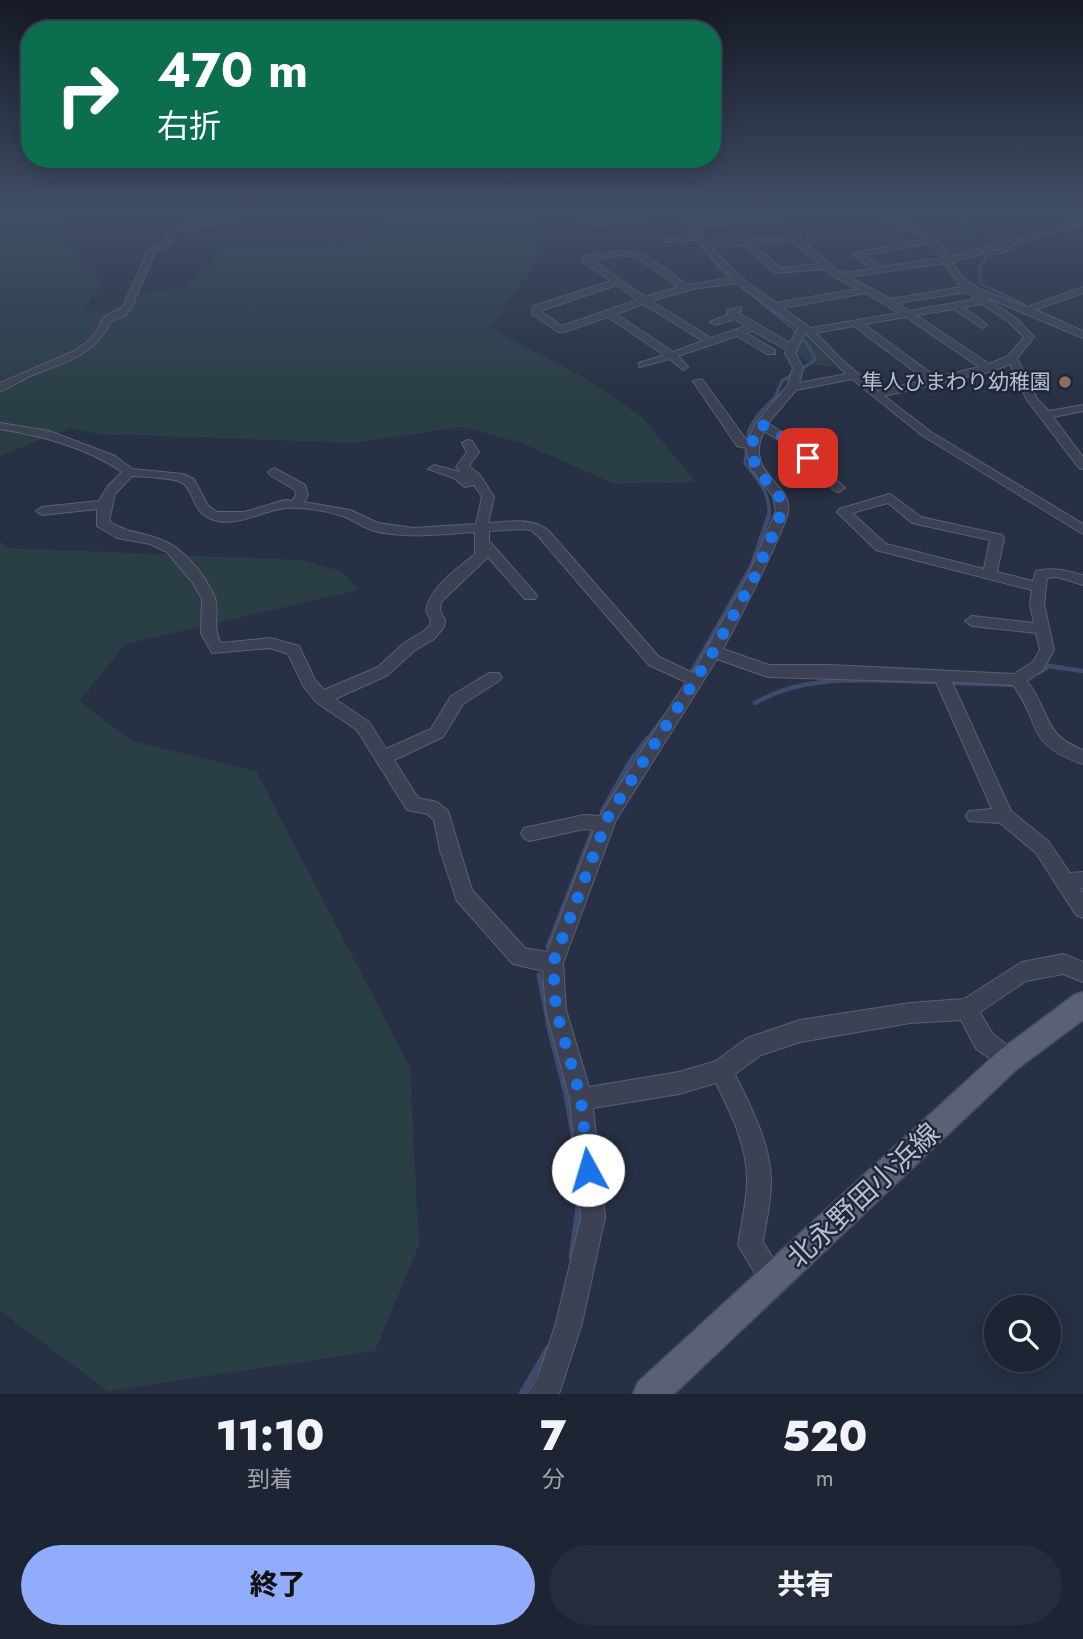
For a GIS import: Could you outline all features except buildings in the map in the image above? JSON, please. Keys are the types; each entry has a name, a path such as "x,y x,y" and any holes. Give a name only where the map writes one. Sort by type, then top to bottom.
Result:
{"main road":[{"name":"北永野田小浜線","path":"650,1394 1008,1060 1083,1004"}],"street":[{"path":"0,388 29,372 76,354 96,339 107,319 123,313 127,308 142,274"},
{"path":"607,274 645,302 713,340 735,348"},
{"path":"667,274 684,287"},
{"path":"733,274 806,330 876,395 927,434 1083,530"},
{"path":"839,276 852,274"},
{"path":"876,395 989,369 1012,359 1029,337 1023,329 982,301 955,274"},
{"path":"839,276 890,302 989,369"},
{"path":"618,282 536,308 535,312 561,330 684,287 738,280"},
{"path":"890,302 968,289 1027,310 1083,335"},
{"path":"1027,310 1083,290"},
{"path":"776,306 865,291"},
{"path":"541,1394 549,1385 569,1323 593,1217 581,1099 556,1010 553,963 605,824 713,652 755,576 782,511 779,496 757,469 751,445 761,424 792,387 798,368 790,353 791,348 806,330 982,301"},
{"path":"956,306 982,325"},
{"path":"715,322 737,312 754,327 791,348"},
{"path":"610,314 671,355 683,367"},
{"path":"855,322 936,382"},
{"path":"643,365 754,327"},
{"path":"737,332 771,352"},
{"path":"1012,359 1032,400 1083,465"},
{"path":"792,387 802,388 854,376"},
{"path":"698,381 741,444 751,445"},
{"path":"1046,415 1083,408"},
{"path":"761,424 792,444 839,488"},
{"path":"0,426 45,433 111,459 129,472 179,477 190,482 203,508 213,515 226,518 245,516 285,504 346,513 375,527 413,532 482,536 522,525 535,527 654,661 695,681"},
{"path":"322,698 383,671 409,647 429,635 437,627 434,602 441,592 482,555 488,497 476,478 462,467 473,452 468,443"},
{"path":"434,469 458,475 469,484 480,486"},
{"path":"129,472 114,486 103,505 102,523 122,535 153,541 172,549 209,599 208,633 217,649 270,643 294,650 309,684 322,698 363,726 413,805 431,807 442,816 449,850 464,895 520,957 553,963"},
{"path":"274,472 301,488 302,495 296,505"},
{"path":"990,573 997,538 917,520 890,498 843,512 881,547 1039,587"},
{"path":"42,511 103,505"},
{"path":"482,536 530,596"},
{"path":"1021,685 1038,666 1047,650 1037,604 1041,574 1057,573 1083,580"},
{"path":"972,621 1044,628"},
{"path":"713,652 768,671 830,671 1021,685"},
{"path":"382,758 437,733 457,700 494,677"},
{"path":"942,678 1004,816 1042,848 1074,881 1083,909"},
{"path":"1021,685 1050,743 1083,757"},
{"path":"975,816 1004,816"},
{"path":"530,833 584,822 605,824"},
{"path":"581,1099 679,1083 722,1070 755,1046 800,1031 910,1013 967,1009 1021,972 1063,964 1083,972"},
{"path":"967,1009 984,1041 1008,1060"},
{"path":"722,1070 757,1158 759,1181 750,1245 773,1279"}],"shaded area":[{"path":"0,274 95,274 104,282 83,311 105,312 148,292 185,288 200,274 528,274 490,328 589,380 643,418 696,482 615,484 521,443 462,427 354,443 97,434 70,428 0,456"},
{"path":"803,334 835,367 815,365 794,354"},
{"path":"0,541 8,548 303,560 341,571 359,590 126,644 79,701 132,741 256,771 410,1067 419,1245 375,1351 108,1391 0,1311"}],"waterway":[{"path":"727,274 791,327 807,344"},
{"path":"980,274 981,284 1025,305"},
{"path":"1038,311 1063,322"},
{"path":"769,515 766,495 745,463 749,430 758,415 775,397 782,381 814,361 815,357 806,342"},
{"path":"690,675 752,565 769,515"},
{"path":"1038,673 1049,666 1083,671"},
{"path":"755,703 776,693 821,682 938,682"},
{"path":"950,683 1019,685"},
{"path":"647,740 664,717"},
{"path":"602,812 631,760 648,738"},
{"path":"548,947 594,828"},
{"path":"539,975 549,1026"},
{"path":"549,1024 567,1095 574,1136"},
{"path":"572,1257 580,1200"},
{"path":"522,1394 548,1349"}],"place":[{"name":"隼人ひまわり幼稚園","path":"1065,382"}],"route":[{"path":"588,1170 581,1099 556,1010 553,963 608,817 713,652 755,576 782,511 779,496 757,469 752,455 751,445 761,424 783,437 808,458"}]}
